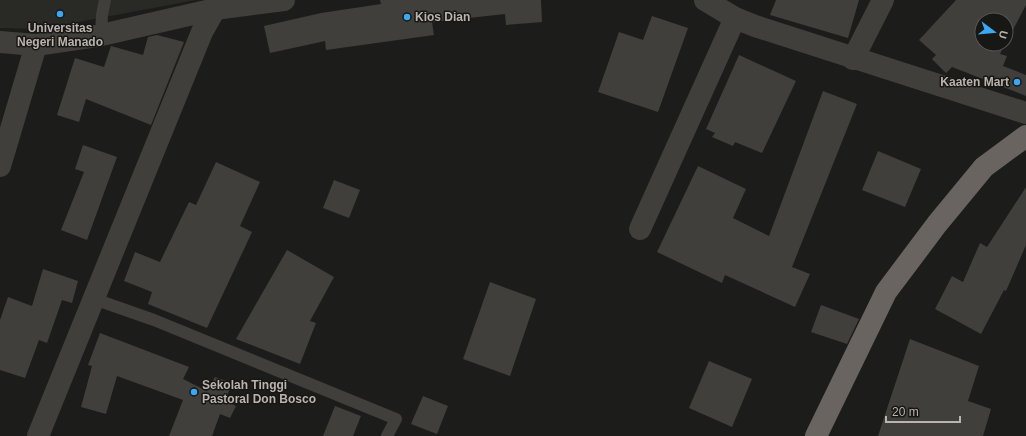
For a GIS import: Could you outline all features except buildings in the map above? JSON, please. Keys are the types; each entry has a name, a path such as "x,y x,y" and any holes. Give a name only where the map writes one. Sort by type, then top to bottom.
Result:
{"highway":[{"path":"816,436 886,292 937,224 984,167 1026,136"}],"street":[{"path":"0,42 36,45 101,35 215,9 284,0"},
{"path":"705,0 735,18 762,29 853,59 1026,112"},
{"path":"853,59 883,0"},
{"path":"38,436 202,32 215,9"},
{"path":"640,229 735,18"},
{"path":"0,166 36,45"}],"lane":[{"path":"101,35 102,15 105,0"},
{"path":"94,299 154,320 396,419 387,436"}],"shaded area":[{"name":"Universitas Negeri Manado","path":"0,0 196,0 41,29 0,28"}],"place":[{"name":"Universitas Negeri Manado","path":"60,14"},
{"name":"Kios Dian","path":"407,17"},
{"name":"Kaaten Mart","path":"1017,82"},
{"name":"Sekolah Tinggi Pastoral Don Bosco","path":"194,392"}]}
